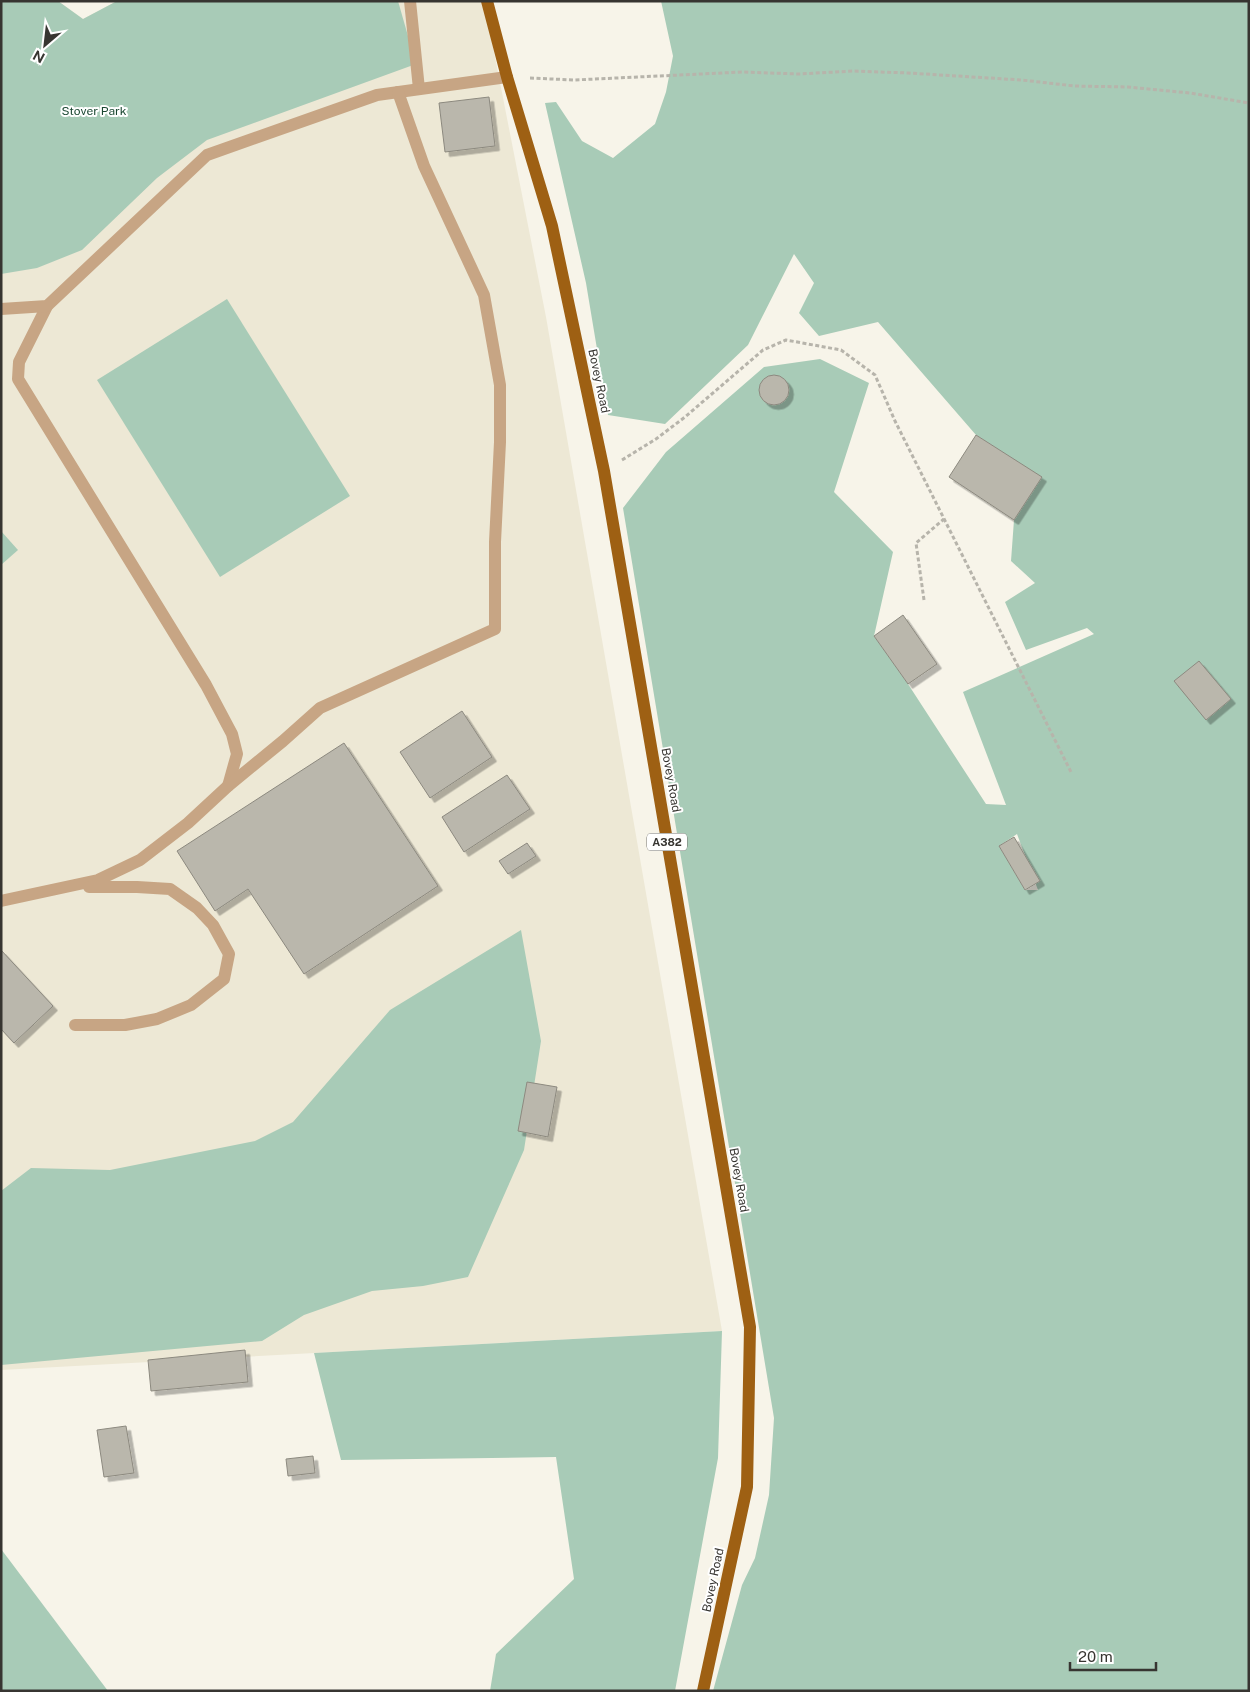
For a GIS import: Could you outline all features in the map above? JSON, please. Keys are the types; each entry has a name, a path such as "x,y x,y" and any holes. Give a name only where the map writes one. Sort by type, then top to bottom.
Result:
{"main road":[{"name":"Bovey Road","path":"487,1 506,77 552,226 604,471 750,1327 747,1487 703,1691"}],"lane":[{"path":"410,1 419,89"},
{"path":"228,786 237,754 232,734 206,685 18,379 19,362 47,306 207,155 377,95 506,77"},
{"path":"1,901 98,880 140,860 188,823 228,786 320,708 495,629 495,542 500,442 500,385 484,295 424,166 398,92"},
{"path":"1,309 47,306"},
{"path":"65,888 137,887 170,889 197,908 213,925 229,954 224,978 192,1005 156,1019 125,1025 75,1025"}],"path":[{"path":"506,77 574,80 744,72 798,74 908,73 1022,80 1074,86 1128,87 1190,94 1249,104"},
{"path":"604,471 656,439 685,417 763,350 786,340 840,350 875,375 895,421 1072,774"},
{"path":"924,600 916,543 944,519"}],"shaded area":[{"path":"1,1 58,1 83,19 117,1 484,1 546,317 722,1331 1,1370"}],"green space":[{"name":"Stover Park","path":"1,1 58,1 83,19 117,1 398,1 416,64 207,140 157,178 82,250 37,268 1,274"},
{"path":"661,1 1249,1 1249,1691 713,1691 742,1585 755,1558 769,1495 774,1418 623,508 666,452 764,367 820,359 869,383 834,492 893,552 874,636 908,684 986,804 1006,805 963,692 1094,634 1087,628 1026,650 1005,602 1035,583 1011,561 1014,520 1041,477 976,435 878,322 819,336 799,313 814,283 794,254 748,345 665,424 608,415 586,283 545,103 556,102 582,141 613,158 655,124 666,92 673,56","holes":["1017,834 1038,890 1025,890 999,846"]},
{"path":"227,299 350,496 220,577 97,380"},
{"path":"1,531 18,550 1,565"},
{"path":"521,930 541,1041 524,1150 468,1277 423,1286 372,1291 304,1315 262,1341 1,1365 1,1191 31,1168 110,1170 255,1141 293,1122 390,1010"},
{"path":"722,1331 718,1458 675,1691 490,1691 496,1654 574,1579 556,1457 341,1460 314,1353"},
{"path":"1,1549 108,1691 1,1691"}],"building":[{"path":"489,97 495,146 445,152 439,103"},
{"path":"774,375 785,379 789,390 785,401 774,405 763,401 759,390 763,379"},
{"path":"976,435 1042,477 1014,520 949,477"},
{"path":"903,615 937,664 908,684 874,636"},
{"path":"1199,661 1231,699 1206,720 1174,681"},
{"path":"462,711 492,757 430,798 400,752"},
{"path":"344,743 438,886 304,974 248,889 215,911 177,851"},
{"path":"507,775 530,809 464,852 442,817"},
{"path":"1014,837 1040,881 1025,890 999,846"},
{"path":"527,843 536,856 508,874 499,861"},
{"path":"1,950 53,1006 14,1043 1,1029"},
{"path":"527,1082 557,1087 548,1137 518,1131"},
{"path":"245,1350 248,1382 151,1391 148,1360"},
{"path":"126,1426 134,1473 104,1477 97,1430"},
{"path":"313,1456 315,1473 288,1476 286,1459"}]}
